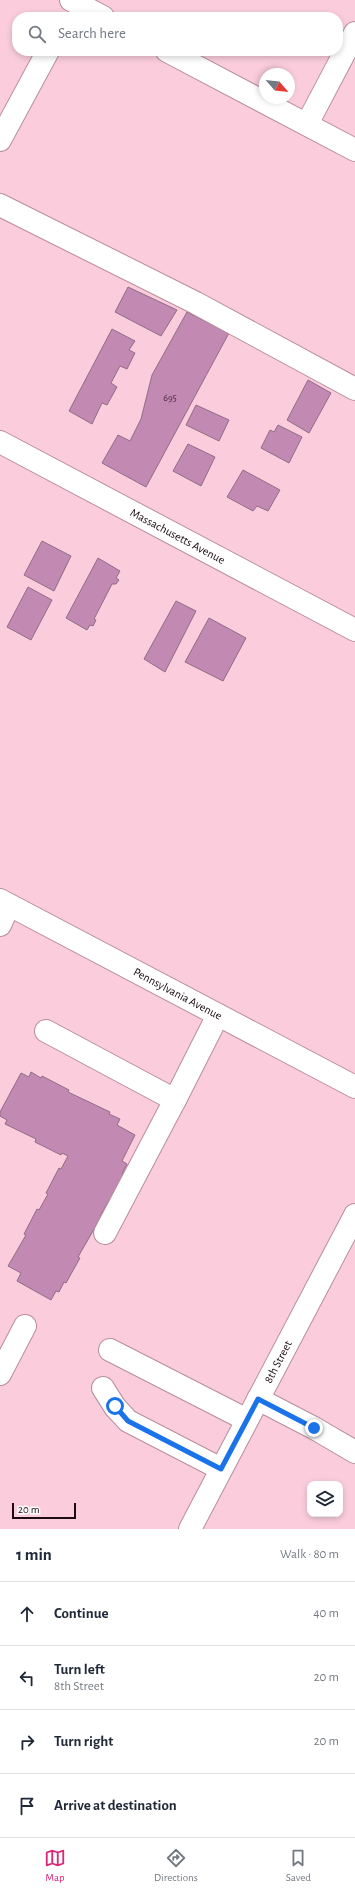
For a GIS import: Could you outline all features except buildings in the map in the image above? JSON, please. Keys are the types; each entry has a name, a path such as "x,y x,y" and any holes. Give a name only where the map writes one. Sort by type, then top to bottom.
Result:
{"street":[{"path":"70,6 88,12"},
{"path":"343,56 355,33"},
{"path":"0,140 45,56"},
{"path":"177,56 355,150"},
{"path":"307,124 343,56"},
{"path":"0,205 196,303 355,389"},
{"name":"Massachusetts Avenue","path":"0,442 355,630"},
{"path":"0,925 5,903"},
{"name":"Pennsylvania Avenue","path":"5,903 355,1088"},
{"path":"106,1233 218,1015"},
{"path":"46,1031 175,1100"},
{"name":"8th Street","path":"190,1529 355,1214"},
{"path":"0,1374 25,1326"},
{"path":"110,1350 247,1420"},
{"path":"103,1388 115,1406 128,1421 221,1469"},
{"path":"258,1399 314,1428 355,1452"}],"route":[{"path":"115,1406 122,1416 128,1421 221,1469 258,1399 314,1428"}]}
